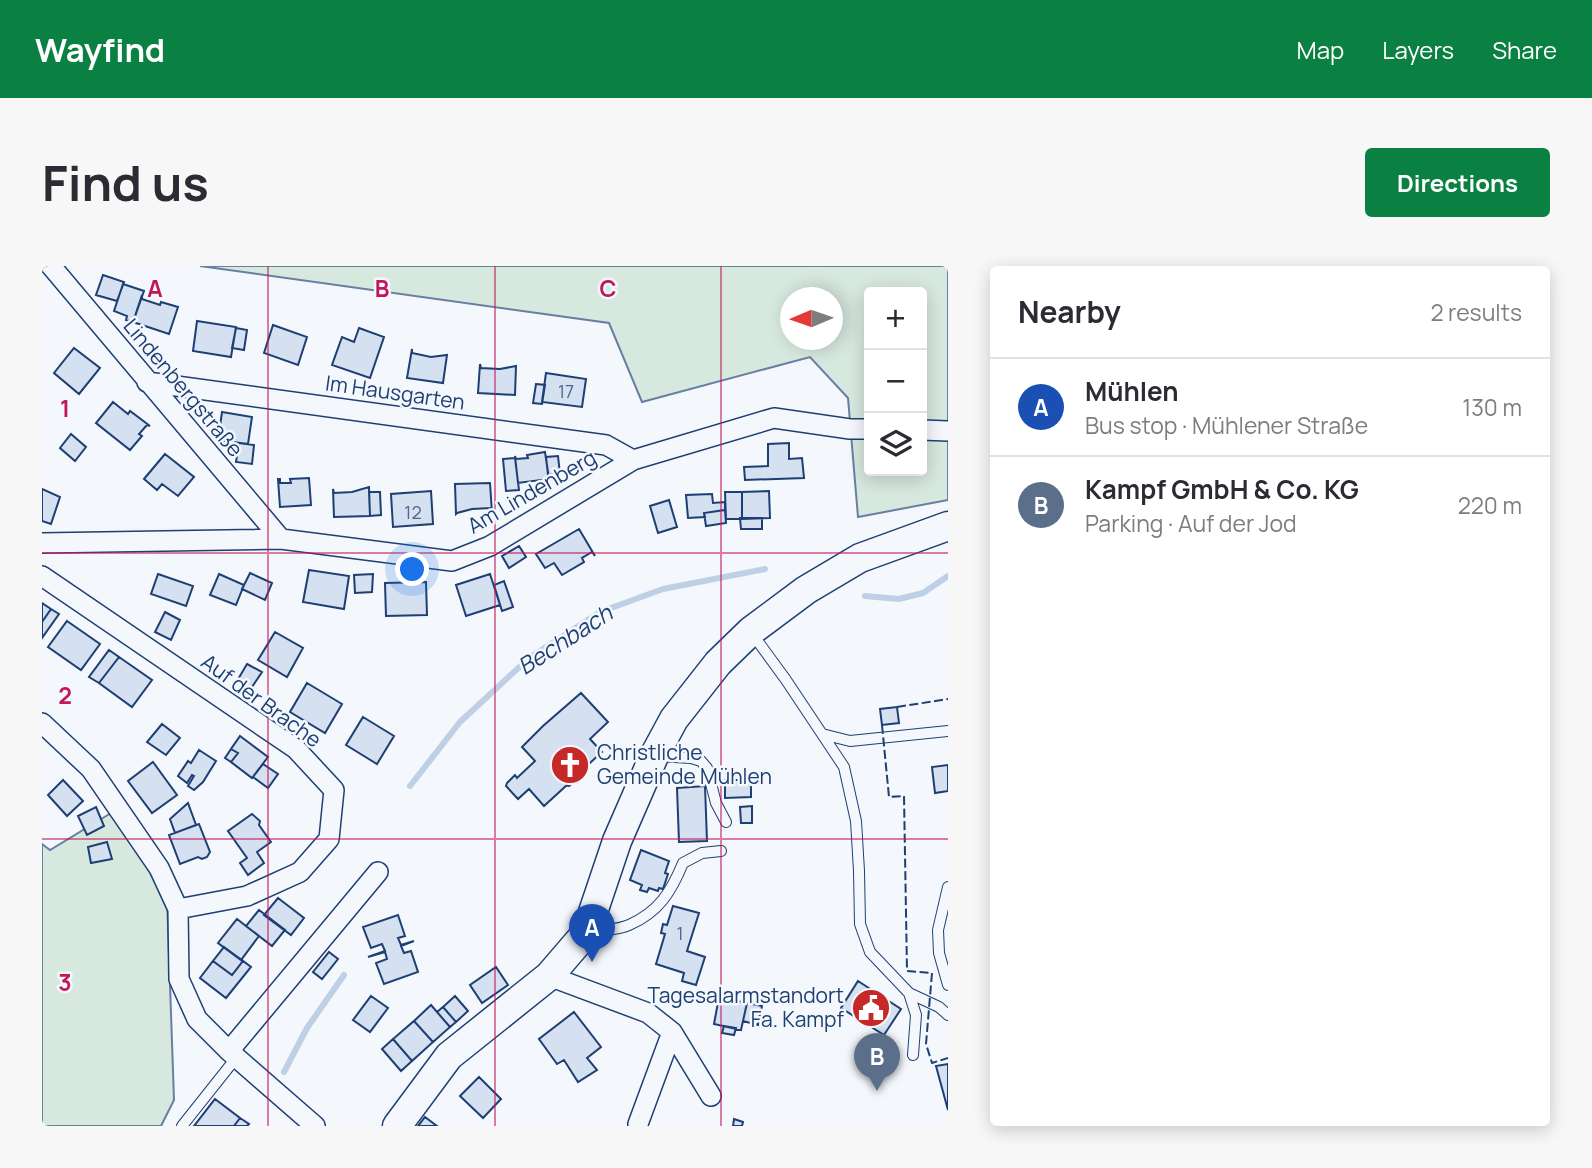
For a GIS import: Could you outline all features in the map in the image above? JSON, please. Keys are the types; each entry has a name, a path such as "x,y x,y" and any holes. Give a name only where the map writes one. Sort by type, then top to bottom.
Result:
{"main road":[{"path":"397,1126 449,1056 549,976 586,933 617,841 654,756 674,719 718,663 751,631 806,590 860,558 948,526"}],"street":[{"name":"Lindenbergstraße","path":"51,266 281,539"},
{"name":"Im Hausgarten","path":"147,382 606,445 633,460"},
{"name":"Am Lindenberg","path":"42,543 281,539 452,561 490,546 633,460 774,418 864,429"},
{"path":"927,430 948,431"},
{"name":"Auf der Brache","path":"42,576 296,749 334,790 330,839 300,872 247,896 178,909"},
{"path":"42,723 91,769 159,868 178,909 179,979 197,1019 232,1055 315,1126"},
{"path":"232,1055 378,872"},
{"path":"549,976 648,1013 672,1032 711,1096"},
{"path":"638,1124 672,1032"}],"lane":[{"path":"751,631 844,767 856,821 860,924 870,952 909,993 939,1007 948,1015"},
{"path":"822,734 850,741 948,731"},
{"path":"654,756 701,761 708,768 716,803 726,822"},
{"path":"586,933 628,926 660,906 674,884 682,863 702,853 722,851"},
{"path":"948,887 939,930 939,953 948,985"},
{"path":"909,993 916,1015 913,1055"},
{"path":"182,1126 232,1055"}],"shaded area":[{"path":"200,266 948,266 948,500 858,517 848,398 810,357 642,402 609,323"},
{"path":"111,813 167,898 174,1100 161,1126 42,1126 42,844 50,850"}],"building":[{"path":"103,275 124,282 117,301 96,295"},
{"path":"123,284 144,291 133,322 126,320 127,316 114,311"},
{"path":"142,295 142,299 160,305 161,302 178,307 169,334 133,322"},
{"path":"197,321 236,327 231,357 193,351"},
{"path":"273,325 307,337 298,365 264,353"},
{"path":"236,328 247,330 244,350 232,348"},
{"path":"359,328 384,337 370,378 332,365 342,337 354,342"},
{"path":"74,348 100,368 79,394 54,373"},
{"path":"412,349 412,353 431,357 447,355 443,383 407,378"},
{"path":"480,364 481,368 516,366 515,395 478,393"},
{"path":"546,373 586,379 582,407 542,402"},
{"path":"536,384 545,385 542,404 533,403"},
{"path":"113,402 150,426 147,425 139,434 142,436 130,450 96,423"},
{"path":"222,412 252,417 248,444 218,440"},
{"path":"71,434 86,447 75,461 60,448"},
{"path":"239,443 254,445 252,464 236,462"},
{"path":"789,443 789,459 802,458 804,478 745,480 744,467 768,466 768,444"},
{"path":"545,452 549,479 518,483 515,456 516,459 528,458 527,455"},
{"path":"165,454 194,477 178,496 162,484 157,490 144,479"},
{"path":"558,456 560,474 548,475 546,457"},
{"path":"515,458 519,490 506,491 503,459"},
{"path":"309,478 311,505 280,507 278,479 280,483 291,483 290,479"},
{"path":"490,483 492,513 491,508 472,509 456,514 455,484"},
{"path":"369,487 370,516 334,517 333,489 334,493 352,492"},
{"path":"42,489 60,497 51,524 42,521"},
{"path":"431,491 433,524 393,527 391,494"},
{"path":"769,491 770,518 742,519 742,492"},
{"path":"369,492 380,492 381,515 370,516"},
{"path":"725,492 742,492 742,519 726,519"},
{"path":"712,494 713,503 725,502 725,510 704,513 705,517 688,518 686,495"},
{"path":"669,500 677,527 658,533 650,506"},
{"path":"725,510 726,523 706,526 704,513"},
{"path":"740,518 762,518 762,529 741,529"},
{"path":"579,529 595,556 592,552 582,558 584,562 562,575 554,563 545,568 536,554"},
{"path":"519,546 526,557 509,568 502,556"},
{"path":"309,570 349,576 344,609 303,602"},
{"path":"250,573 272,583 265,600 242,589"},
{"path":"158,574 193,586 186,606 151,594"},
{"path":"219,574 244,585 236,605 210,595"},
{"path":"373,574 372,592 355,593 354,575"},
{"path":"490,574 500,605 466,616 456,585"},
{"path":"504,581 513,607 502,611 494,585"},
{"path":"426,582 427,615 386,616 385,583"},
{"path":"42,603 51,609 42,622"},
{"path":"51,609 59,614 42,638 42,622"},
{"path":"165,612 180,620 171,640 155,632"},
{"path":"67,621 100,644 81,670 48,647"},
{"path":"275,632 303,648 287,677 258,660"},
{"path":"109,650 119,657 99,683 89,677"},
{"path":"119,657 152,680 132,707 99,683"},
{"path":"247,664 262,672 250,690 237,681"},
{"path":"307,683 342,704 325,733 290,712"},
{"path":"581,693 608,722 590,739 602,752 579,773 581,776 544,806 529,789 518,799 506,786 507,783 515,775 517,778 535,761 522,747"},
{"path":"897,707 899,723 882,725 880,709"},
{"path":"363,717 394,736 377,764 346,745"},
{"path":"162,724 180,738 166,755 147,742"},
{"path":"240,736 268,757 252,778 231,762 238,753 231,749"},
{"path":"231,749 238,753 231,762 225,758"},
{"path":"199,750 216,761 203,782 194,790 188,786 194,776 192,775 187,783 178,776"},
{"path":"153,762 177,795 152,813 128,781"},
{"path":"263,764 278,774 268,788 253,777"},
{"path":"948,765 948,791 935,793 932,767"},
{"path":"63,780 83,801 67,816 48,795"},
{"path":"725,780 751,780 751,797 725,798"},
{"path":"705,786 707,841 679,842 677,788"},
{"path":"188,803 196,825 175,833 170,819"},
{"path":"752,806 752,823 741,823 740,807"},
{"path":"96,807 104,826 87,835 78,816"},
{"path":"252,814 260,821 259,825 271,842 257,852 264,863 248,875 240,863 247,858 228,831"},
{"path":"199,824 210,852 202,859 198,857 180,864 169,835"},
{"path":"107,842 112,859 91,863 88,847"},
{"path":"641,850 669,861 663,889 659,888 658,891 649,888 647,892 640,890 642,885 630,880"},
{"path":"278,898 304,918 291,935 264,915"},
{"path":"673,906 699,913 687,951 705,957 696,985 682,981 684,973 656,964 665,934 661,933 663,924 667,925"},
{"path":"259,910 285,930 272,946 246,926"},
{"path":"398,915 405,936 398,938 401,945 414,941 401,946 404,953 411,951 418,972 384,984 376,963 387,959 385,952 368,957 385,951 382,944 371,948 363,927"},
{"path":"237,919 259,936 241,960 218,943"},
{"path":"224,947 243,961 232,975 213,961"},
{"path":"329,952 338,959 322,979 313,972"},
{"path":"213,961 232,975 243,961 251,967 226,998 200,978"},
{"path":"496,967 508,985 482,1003 470,985"},
{"name":"Tagesalarmstandort Fa. Kampf","path":"858,981 901,1009 884,1035 841,1008"},
{"path":"371,996 388,1008 370,1032 353,1020"},
{"path":"455,996 468,1011 456,1022 443,1007"},
{"path":"719,997 747,1003 741,1030 714,1024"},
{"path":"747,1003 762,1006 758,1025 743,1021"},
{"path":"431,1005 450,1027 433,1042 414,1021"},
{"path":"443,1007 456,1022 450,1027 437,1012"},
{"path":"574,1012 601,1047 587,1058 597,1070 578,1082 564,1060 557,1064 539,1039"},
{"path":"414,1021 433,1042 412,1061 393,1039"},
{"path":"724,1026 736,1028 734,1035 722,1033"},
{"path":"393,1039 412,1061 401,1071 382,1049"},
{"path":"948,1064 948,1110 936,1066"},
{"path":"479,1077 501,1099 483,1118 460,1096"},
{"path":"215,1099 240,1118 234,1126 194,1126"},
{"path":"425,1117 437,1126 418,1126"},
{"path":"240,1118 249,1124 234,1126"},
{"path":"734,1119 743,1122 742,1126 733,1126"}],"waterway":[{"name":"Bechbach","path":"410,786 460,722 529,658 600,612 663,589 765,569"},
{"name":"Bechbach","path":"865,596 899,599 923,593 948,576"},
{"name":"Bechbach","path":"284,1072 307,1028 344,975"}],"fence":[{"path":"897,707 948,699"},
{"path":"882,725 889,797 904,796 907,971 932,973 926,1044 932,1063 948,1058"}],"place":[{"name":"Christliche Gemeinde Mühlen","path":"570,765"},
{"name":"Mühlen","path":"592,962"},
{"name":"Tagesalarmstandort Fa. Kampf","path":"871,1008"},
{"name":"Kampf GmbH & Co. KG","path":"877,1091"}]}
